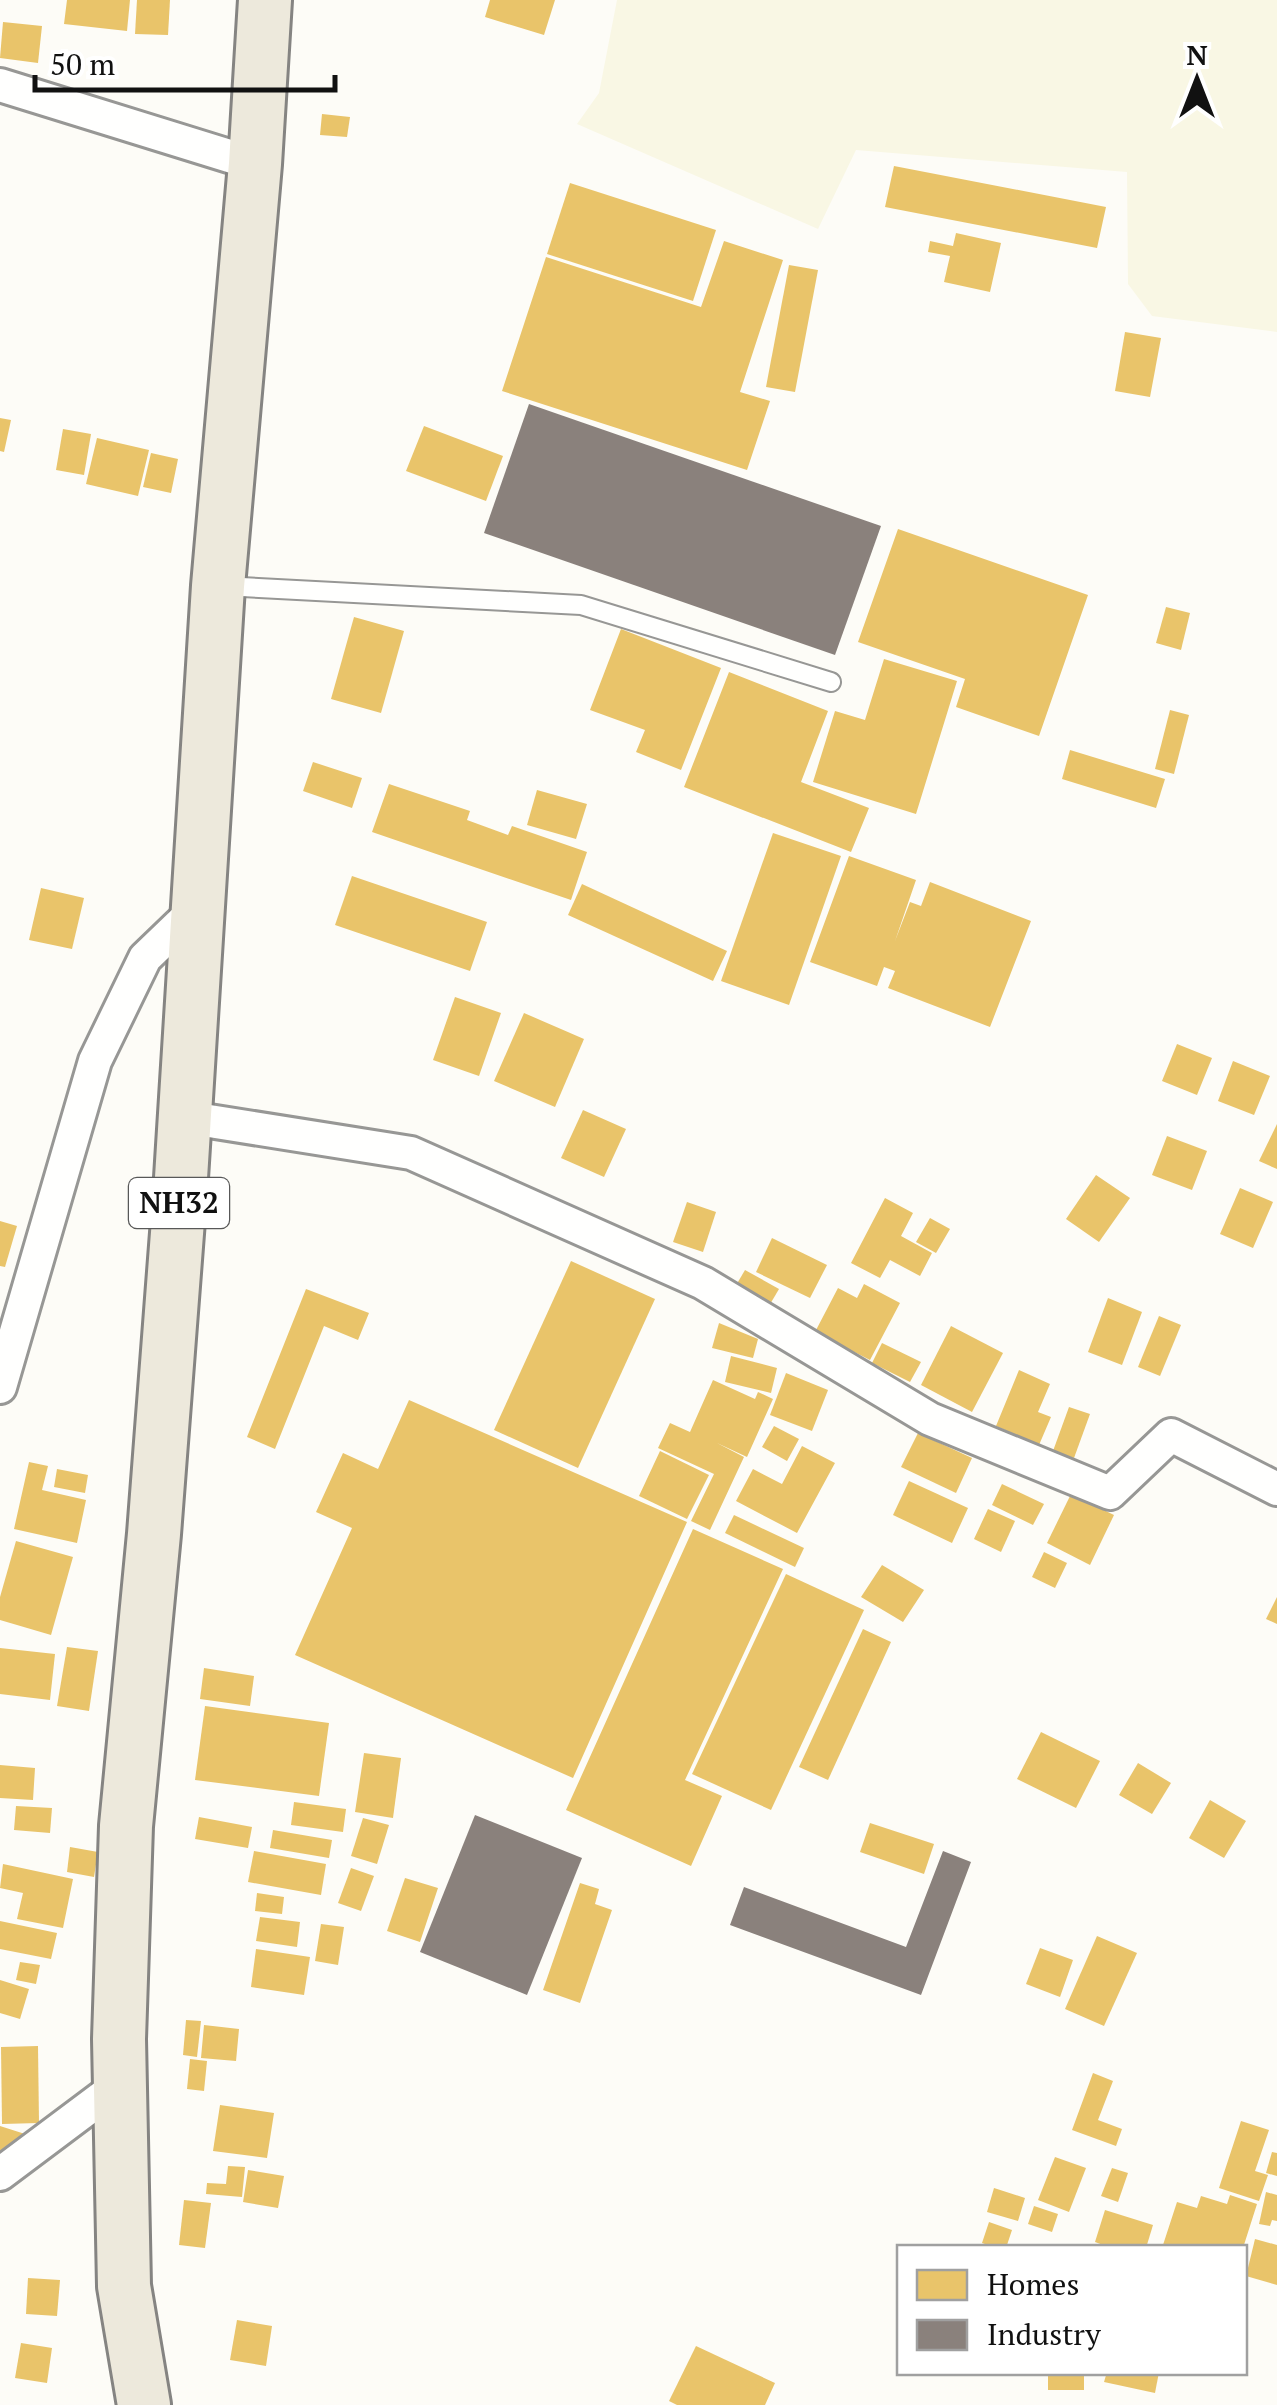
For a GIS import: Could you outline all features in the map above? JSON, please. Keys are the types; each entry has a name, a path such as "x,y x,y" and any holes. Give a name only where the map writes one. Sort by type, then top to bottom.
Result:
{"main road":[{"name":"NH32","path":"144,2405 124,2286 119,2038 126,1826 154,1534 218,586 255,164 265,0"}],"street":[{"path":"0,85 255,164"},
{"path":"0,1387 95,1061 145,958 198,907"},
{"path":"184,1116 411,1153 703,1283 930,1420 1110,1493 1171,1436 1277,1488"},
{"path":"0,2174 120,2084"}],"lane":[{"path":"218,586 582,605 831,682"}],"shaded area":[{"path":"617,0 1277,0 1277,332 1152,316 1128,284 1127,172 856,150 818,229 577,124 599,93"}],"building: Homes":[{"path":"67,0 130,0 127,31 64,24"},
{"path":"137,0 170,0 168,35 135,34"},
{"path":"490,0 555,0 544,35 485,17"},
{"path":"3,22 42,26 38,63 0,58"},
{"path":"322,114 350,117 347,137 320,135"},
{"path":"894,166 1106,207 1097,248 885,207"},
{"path":"570,183 716,230 693,301 547,254"},
{"path":"956,233 1001,243 990,292 944,282 950,256 928,252 930,241 953,246"},
{"path":"724,241 783,260 740,392 770,401 747,470 502,391 546,257 701,307"},
{"path":"789,265 818,270 795,392 766,387"},
{"path":"1125,332 1161,338 1150,397 1115,391"},
{"path":"0,418 11,420 4,452 0,451"},
{"path":"424,426 503,456 486,501 406,471"},
{"path":"63,429 91,434 84,475 56,470"},
{"path":"97,438 149,450 138,496 86,484"},
{"path":"151,453 178,459 171,493 143,487"},
{"path":"898,529 1088,595 1039,736 956,707 965,679 858,642"},
{"path":"1166,607 1190,613 1181,650 1156,643"},
{"path":"354,617 404,631 381,713 331,699"},
{"path":"621,629 721,668 681,770 636,752 645,730 590,710"},
{"path":"884,659 957,681 916,814 813,782 835,711 865,720"},
{"path":"729,672 828,711 801,782 869,808 851,852 684,787"},
{"path":"1170,710 1189,715 1174,774 1155,769"},
{"path":"1070,750 1165,779 1156,808 1062,779"},
{"path":"313,762 362,778 352,808 303,791"},
{"path":"389,784 470,811 467,820 508,835 512,826 587,852 571,900 372,832"},
{"path":"537,790 587,804 576,839 527,825"},
{"path":"773,833 841,856 789,1005 721,981"},
{"path":"849,856 916,880 895,941 910,902 921,906 930,882 1031,921 990,1027 888,988 895,971 884,967 877,986 810,962"},
{"path":"352,876 487,922 470,971 335,925"},
{"path":"582,884 727,951 713,981 568,915"},
{"path":"41,888 84,898 72,949 29,940"},
{"path":"455,997 501,1013 479,1076 433,1060"},
{"path":"524,1013 584,1039 555,1107 494,1081"},
{"path":"1177,1044 1212,1058 1197,1095 1162,1081"},
{"path":"1233,1061 1270,1076 1254,1115 1218,1101"},
{"path":"583,1110 626,1129 604,1177 561,1158"},
{"path":"1277,1124 1277,1169 1259,1161"},
{"path":"1167,1136 1207,1151 1192,1190 1152,1175"},
{"path":"1096,1175 1130,1198 1099,1242 1066,1219"},
{"path":"1240,1188 1273,1202 1253,1248 1220,1234"},
{"path":"885,1198 913,1213 901,1236 932,1253 920,1276 890,1260 880,1278 851,1263"},
{"path":"687,1202 716,1212 703,1252 673,1242"},
{"path":"930,1218 950,1229 936,1253 916,1242"},
{"path":"0,1221 17,1226 5,1267 0,1266"},
{"path":"772,1238 827,1265 810,1298 756,1272"},
{"path":"571,1261 655,1299 578,1468 494,1430"},
{"path":"745,1270 779,1289 769,1306 735,1287"},
{"path":"864,1284 900,1303 870,1360 815,1332 838,1288 857,1298"},
{"path":"306,1289 369,1313 358,1340 324,1326 275,1449 247,1437"},
{"path":"1108,1298 1142,1312 1122,1365 1088,1352"},
{"path":"1159,1316 1181,1325 1160,1376 1138,1367"},
{"path":"719,1323 758,1339 753,1358 712,1348"},
{"path":"951,1326 1003,1353 972,1412 921,1385"},
{"path":"882,1343 921,1362 910,1382 872,1363"},
{"path":"731,1356 777,1368 771,1393 725,1382"},
{"path":"1019,1370 1050,1384 1038,1412 1051,1417 1039,1445 996,1426"},
{"path":"786,1373 828,1390 812,1431 770,1415"},
{"path":"713,1380 755,1399 758,1392 773,1399 747,1457 717,1443 744,1457 710,1530 691,1521 714,1474 658,1448 670,1423 690,1432"},
{"path":"409,1400 687,1522 573,1778 295,1655 352,1528 316,1512 343,1453 378,1469"},
{"path":"1069,1407 1090,1414 1074,1458 1053,1451"},
{"path":"774,1426 799,1439 787,1461 762,1447"},
{"path":"918,1433 972,1458 956,1493 901,1467"},
{"path":"802,1446 835,1463 797,1533 736,1501 753,1469 782,1484"},
{"path":"660,1451 709,1475 687,1519 639,1496"},
{"path":"29,1462 48,1466 42,1490 86,1500 77,1543 14,1529"},
{"path":"57,1469 88,1475 85,1493 54,1487"},
{"path":"909,1481 968,1508 952,1543 893,1515"},
{"path":"1002,1484 1044,1504 1033,1525 992,1505"},
{"path":"1071,1494 1114,1515 1090,1565 1047,1543"},
{"path":"988,1509 1015,1521 1001,1552 974,1539"},
{"path":"734,1515 804,1548 795,1567 725,1533"},
{"path":"693,1529 783,1569 685,1780 722,1796 691,1866 566,1810"},
{"path":"16,1541 73,1557 51,1635 0,1620 0,1597"},
{"path":"1044,1552 1067,1563 1055,1588 1032,1577"},
{"path":"882,1565 924,1590 903,1622 861,1597"},
{"path":"786,1574 864,1610 771,1810 692,1774"},
{"path":"1277,1597 1277,1624 1266,1619"},
{"path":"863,1629 891,1642 828,1780 799,1767"},
{"path":"67,1647 98,1651 89,1711 57,1706"},
{"path":"0,1648 55,1654 50,1700 0,1694"},
{"path":"204,1668 254,1676 250,1706 200,1699"},
{"path":"205,1706 329,1723 319,1796 195,1780"},
{"path":"1041,1732 1100,1761 1076,1808 1017,1779"},
{"path":"364,1753 401,1758 393,1818 355,1812"},
{"path":"1138,1763 1171,1783 1152,1814 1119,1795"},
{"path":"0,1765 35,1768 33,1800 0,1798"},
{"path":"1210,1800 1246,1821 1224,1858 1189,1838"},
{"path":"294,1802 346,1809 343,1832 291,1825"},
{"path":"16,1806 52,1808 50,1833 14,1830"},
{"path":"199,1817 252,1827 248,1848 195,1839"},
{"path":"363,1818 389,1825 377,1864 351,1856"},
{"path":"870,1823 934,1844 924,1874 860,1852"},
{"path":"273,1830 332,1840 329,1858 270,1848"},
{"path":"70,1847 98,1852 94,1877 67,1872"},
{"path":"254,1851 326,1864 321,1895 248,1882"},
{"path":"3,1864 73,1879 63,1928 17,1919 23,1893 0,1888"},
{"path":"351,1868 374,1876 361,1911 338,1903"},
{"path":"405,1878 438,1888 420,1942 387,1931"},
{"path":"580,1883 599,1889 595,1904 612,1910 580,2003 543,1990"},
{"path":"257,1893 284,1897 282,1914 255,1911"},
{"path":"260,1917 300,1922 297,1947 256,1941"},
{"path":"0,1921 57,1933 51,1959 0,1949"},
{"path":"321,1924 344,1927 338,1965 315,1961"},
{"path":"1097,1936 1137,1953 1104,2026 1065,2009"},
{"path":"1040,1948 1073,1960 1060,1997 1026,1984"},
{"path":"256,1949 310,1957 304,1995 251,1987"},
{"path":"20,1962 40,1965 36,1984 16,1980"},
{"path":"0,1980 29,1989 20,2019 0,2013"},
{"path":"186,2020 201,2021 197,2057 183,2055"},
{"path":"204,2025 239,2029 236,2061 201,2058"},
{"path":"38,2046 39,2123 2,2124 1,2047"},
{"path":"190,2059 207,2061 204,2091 187,2089"},
{"path":"1093,2073 1113,2081 1098,2120 1122,2129 1116,2146 1072,2130"},
{"path":"220,2105 274,2113 267,2158 213,2151"},
{"path":"1241,2121 1269,2130 1255,2171 1268,2175 1259,2201 1219,2188"},
{"path":"0,2126 25,2134 9,2157 0,2157"},
{"path":"1272,2152 1277,2153 1277,2176 1266,2173"},
{"path":"1055,2157 1086,2168 1069,2212 1038,2200"},
{"path":"228,2166 245,2167 242,2197 206,2194 207,2183 226,2184"},
{"path":"1112,2168 1128,2173 1118,2202 1101,2196"},
{"path":"248,2170 284,2176 278,2208 243,2202"},
{"path":"994,2188 1025,2198 1018,2221 987,2212"},
{"path":"1266,2192 1277,2195 1277,2221 1272,2220 1270,2226 1259,2224"},
{"path":"1230,2195 1257,2204 1244,2245 1163,2245 1177,2202 1197,2208 1201,2196 1227,2204"},
{"path":"184,2200 211,2203 205,2248 179,2245"},
{"path":"1034,2206 1058,2214 1052,2232 1028,2224"},
{"path":"1105,2210 1153,2225 1147,2245 1095,2242"},
{"path":"989,2222 1012,2230 1007,2245 982,2243"},
{"path":"1255,2239 1277,2245 1277,2285 1247,2276"},
{"path":"28,2278 60,2280 57,2316 26,2314"},
{"path":"237,2320 272,2326 266,2366 230,2360"},
{"path":"21,2343 52,2348 47,2383 15,2378"},
{"path":"696,2346 775,2383 765,2405 677,2405 669,2401"},
{"path":"1048,2375 1084,2375 1084,2390 1048,2390"},
{"path":"1106,2375 1158,2375 1155,2393 1104,2382"}],"building: Industry":[{"path":"529,404 881,526 835,655 484,533"},
{"path":"475,1815 582,1858 527,1995 420,1952"},
{"path":"943,1851 971,1862 921,1995 730,1925 744,1887 906,1947"}]}
